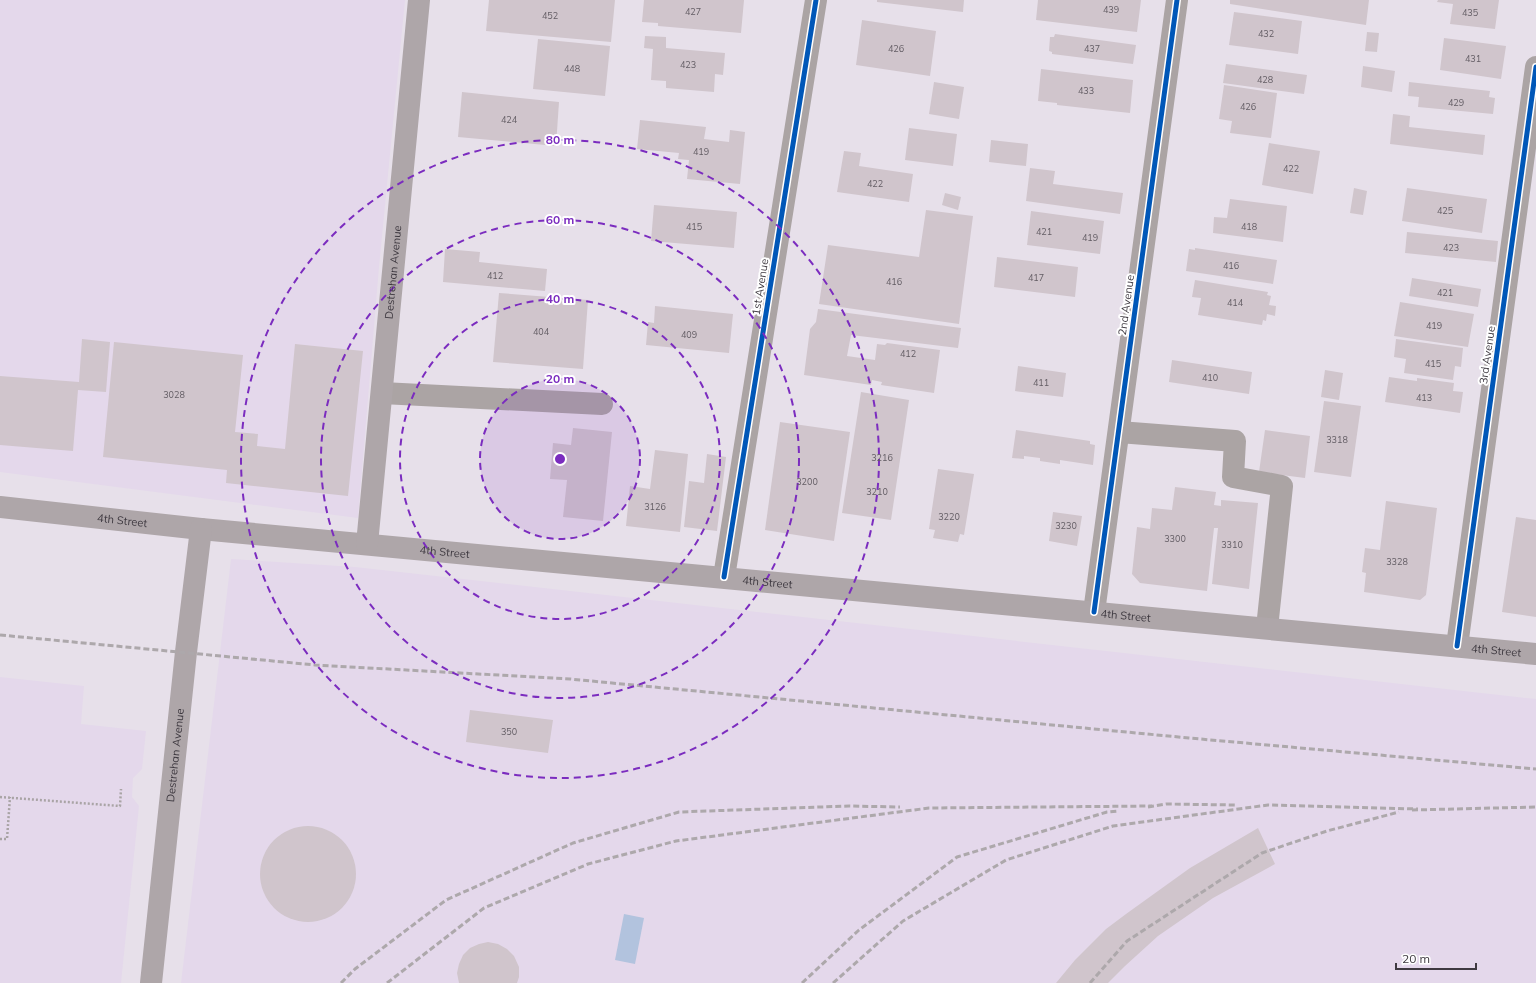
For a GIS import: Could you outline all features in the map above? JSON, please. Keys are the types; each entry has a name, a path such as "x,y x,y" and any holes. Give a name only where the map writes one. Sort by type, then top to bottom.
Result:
{"main road":[{"name":"Destrehan Avenue","path":"367,544 419,0"},
{"name":"4th Street","path":"0,507 201,529 1536,654"},
{"name":"Destrehan Avenue","path":"150,983 185,660 201,529"}],"street":[{"name":"1st Avenue","path":"724,577 816,0"},
{"name":"2nd Avenue","path":"1094,612 1177,0"},
{"name":"3rd Avenue","path":"1457,646 1536,67"},
{"path":"382,393 602,404"},
{"path":"1118,432 1235,441 1233,477 1282,486 1267,628"}],"path":[{"path":"0,797 120,806 121,790"},
{"path":"0,839 7,839 10,798"}],"shaded area":[{"path":"0,0 405,0 379,267 358,518 0,472"},
{"path":"231,559 355,567 1536,699 1536,983 181,983"},
{"path":"0,677 84,686 81,724 146,731 142,769 133,778 132,797 139,806 121,983 0,983"}],"water":[{"path":"624,914 644,918 635,964 615,960"}],"building":[{"path":"489,0 615,0 611,42 486,31"},
{"path":"644,0 744,0 741,33 658,26 658,23 642,22"},
{"path":"877,0 964,0 963,12 877,2"},
{"path":"1038,0 1141,0 1137,32 1036,20"},
{"path":"1230,0 1369,0 1366,25 1230,4"},
{"path":"1438,0 1499,0 1495,29 1450,24 1453,4 1437,2"},
{"path":"1234,12 1302,21 1298,54 1229,45"},
{"path":"862,20 936,31 930,76 856,65"},
{"path":"1367,32 1379,33 1377,52 1365,51"},
{"path":"1055,34 1136,45 1133,64 1052,54 1052,52 1049,51 1050,37 1054,37"},
{"path":"645,36 666,37 666,48 725,53 723,75 715,74 714,92 666,88 666,81 651,80 653,49 644,48"},
{"path":"1444,38 1506,46 1501,79 1440,70"},
{"path":"538,39 610,46 605,96 533,89"},
{"path":"1226,64 1307,75 1304,94 1223,83"},
{"path":"1363,66 1395,71 1392,92 1361,87"},
{"path":"1041,69 1133,80 1130,113 1057,105 1057,103 1038,101"},
{"path":"934,82 964,87 959,119 929,114"},
{"path":"1409,82 1490,91 1489,97 1495,98 1493,114 1418,107 1419,97 1408,96"},
{"path":"1224,85 1277,93 1271,138 1230,133 1232,121 1219,119"},
{"path":"462,92 559,102 556,146 458,137"},
{"path":"1393,114 1410,116 1409,127 1485,135 1483,155 1390,144"},
{"path":"640,120 706,127 704,139 729,142 730,130 745,132 740,184 687,179 689,160 678,159 679,153 637,149"},
{"path":"909,128 957,134 953,166 905,160"},
{"path":"991,140 1028,144 1026,166 989,162"},
{"path":"1269,143 1320,151 1313,194 1262,185"},
{"path":"844,151 861,153 859,166 913,174 909,202 837,192"},
{"path":"1030,168 1055,171 1053,184 1123,193 1120,214 1026,201"},
{"path":"1354,188 1367,191 1363,215 1350,213"},
{"path":"1407,188 1487,199 1482,233 1402,221"},
{"path":"945,193 961,197 958,210 942,205"},
{"path":"1230,199 1287,206 1283,242 1213,233 1214,217 1227,218"},
{"path":"654,205 737,212 734,248 651,241"},
{"path":"926,210 973,216 959,324 819,304 828,245 919,257"},
{"path":"1031,211 1104,221 1100,254 1027,245"},
{"path":"1407,232 1498,241 1496,262 1405,253"},
{"path":"1195,248 1277,260 1273,284 1186,271 1189,249 1195,250"},
{"path":"445,249 480,252 479,262 547,269 545,291 443,282"},
{"path":"997,257 1078,267 1075,297 994,287"},
{"path":"1412,278 1481,289 1478,307 1409,296"},
{"path":"1195,280 1268,292 1267,295 1271,296 1269,305 1276,306 1275,316 1267,314 1266,321 1263,320 1262,325 1198,315 1201,298 1192,297"},
{"path":"499,293 588,300 583,369 493,362"},
{"path":"1400,302 1474,314 1468,347 1394,336"},
{"path":"655,306 733,314 729,353 646,345 648,322 654,323"},
{"path":"818,309 961,328 958,348 851,335 847,356 875,360 877,344 885,345 887,343 940,350 934,393 881,385 882,382 872,380 871,385 804,375 810,329 816,322"},
{"path":"82,339 110,342 106,392 78,390 73,451 0,445 0,376 79,382"},
{"path":"1396,339 1463,348 1461,367 1455,366 1453,380 1404,373 1406,359 1394,357"},
{"path":"114,342 243,355 235,432 258,434 257,446 285,449 295,344 363,351 348,496 226,483 227,470 103,457"},
{"path":"1172,360 1252,372 1249,394 1169,382"},
{"path":"1018,366 1066,373 1063,397 1015,391"},
{"path":"1325,370 1343,373 1339,400 1321,397"},
{"path":"1389,377 1417,381 1417,378 1454,383 1453,391 1463,392 1460,413 1385,402"},
{"path":"861,392 909,400 891,520 842,513"},
{"path":"1324,401 1361,406 1351,477 1314,472"},
{"path":"780,422 850,432 834,541 765,530"},
{"path":"573,428 612,432 603,521 563,517 567,480 550,479 553,443 571,445"},
{"path":"1016,430 1090,441 1090,444 1095,445 1093,465 1060,460 1060,464 1040,461 1040,458 1024,456 1024,459 1012,458"},
{"path":"1265,430 1310,436 1305,478 1259,472"},
{"path":"655,450 688,454 680,532 626,526 630,486 650,489"},
{"path":"707,454 726,457 717,531 684,527 689,481 704,483"},
{"path":"938,469 974,474 964,535 960,534 958,542 933,538 935,530 929,529"},
{"path":"1175,487 1216,492 1214,505 1221,506 1221,500 1258,503 1249,589 1212,584 1218,528 1214,528 1207,591 1140,583 1132,574 1137,527 1150,529 1152,508 1172,510"},
{"path":"1386,501 1437,508 1426,595 1420,600 1364,592 1366,573 1362,572 1365,548 1380,550"},
{"path":"1053,512 1082,516 1077,546 1049,541"},
{"path":"1516,517 1536,520 1536,617 1502,612"},
{"path":"470,710 553,720 548,753 466,742"},
{"path":"308,826 327,829 342,840 353,855 356,874 353,893 342,908 327,919 308,922 289,919 274,908 263,893 260,874 263,855 274,840 289,829"},
{"path":"1258,828 1275,864 1213,898 1158,936 1108,983 1056,983 1075,960 1106,929 1190,868"},
{"path":"488,942 498,944 507,949 514,956 519,967 519,977 517,983 459,983 457,973 463,955 470,948"}],"railway":[{"path":"0,635 315,665 570,679 1189,738 1536,769"},
{"path":"1148,807 1166,804 1236,805"},
{"path":"833,983 903,921 1006,860 1113,826 1268,805 1418,809"},
{"path":"341,983 355,969 446,900 573,843 679,812 849,806 900,807"},
{"path":"387,983 484,908 588,864 676,841 929,808 1152,806"},
{"path":"1412,810 1536,807"},
{"path":"802,983 859,930 957,857 1107,812 1118,811"},
{"path":"1090,983 1127,941 1262,853 1327,831 1399,812"}],"cycle path":[{"path":"724,577 816,0"},
{"path":"1094,612 1177,0"},
{"path":"1457,646 1536,67"}]}
